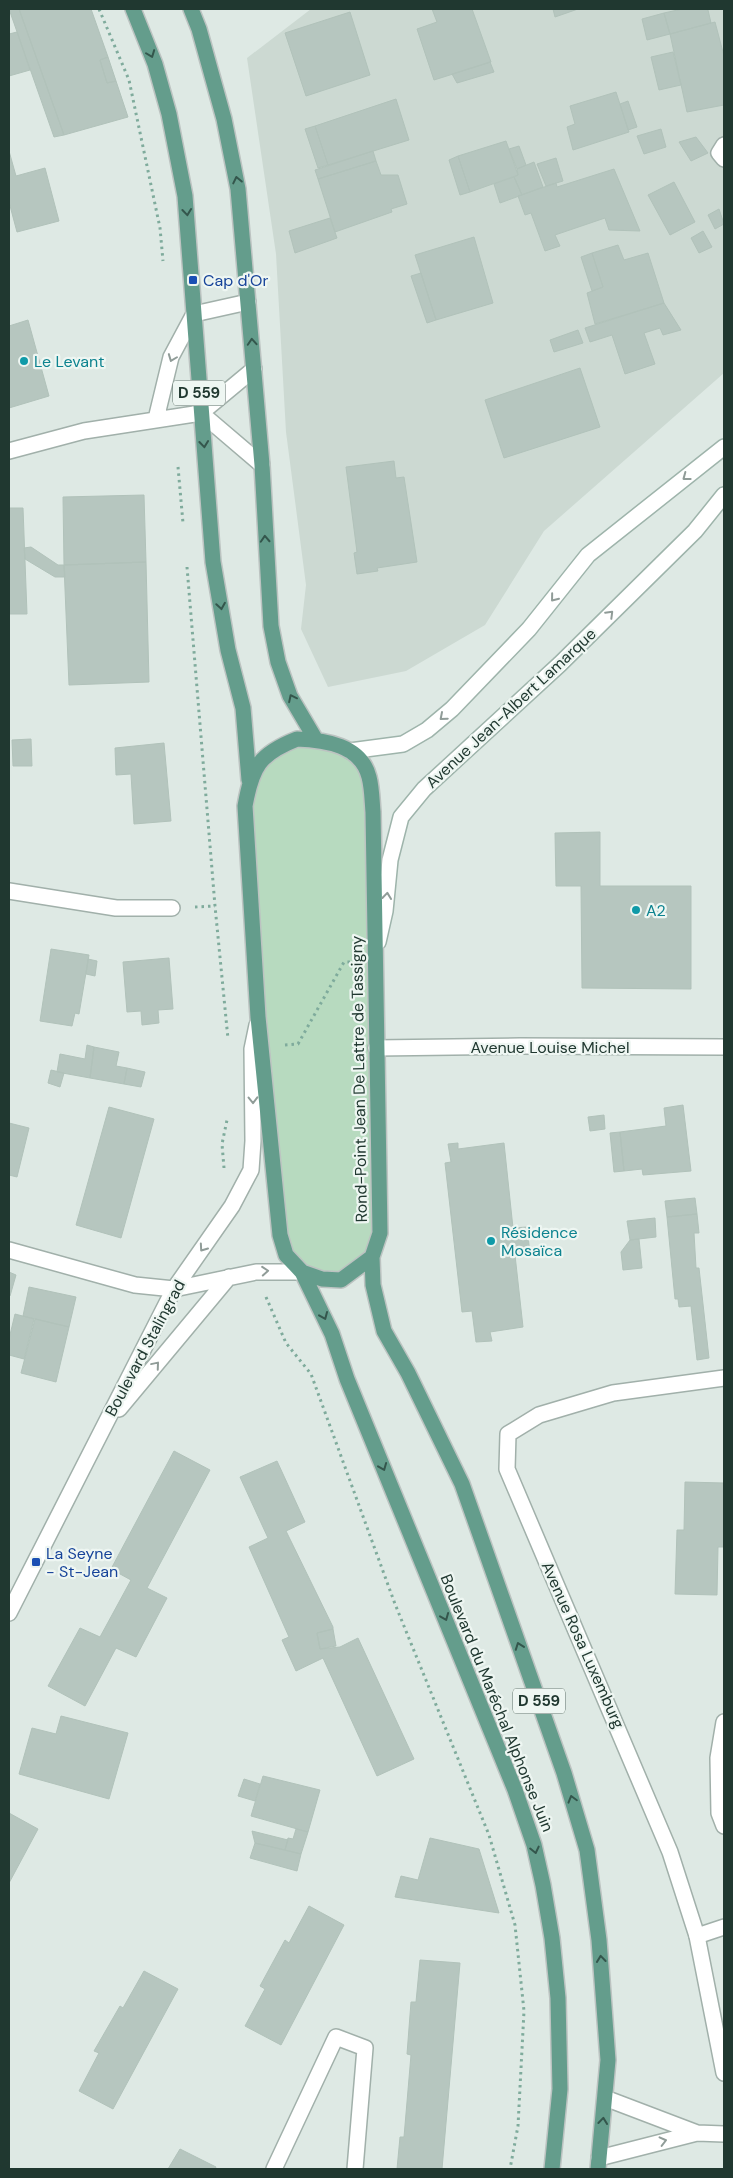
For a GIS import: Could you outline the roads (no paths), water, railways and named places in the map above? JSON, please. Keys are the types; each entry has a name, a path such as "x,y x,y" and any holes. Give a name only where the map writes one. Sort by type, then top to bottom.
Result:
{"main road":[{"name":"D 559","path":"133,9 169,114 183,187 191,253 213,562 228,650 243,708 250,782"},
{"path":"191,9 199,29 222,110 238,189 262,465 271,626 278,662 290,696 316,740"},
{"name":"Rond-Point Jean De Lattre de Tassigny","path":"302,1272 286,1255 280,1235 258,1016 245,806 250,782 259,762 275,748 297,739 316,740 350,751 364,763 370,778 380,1233 372,1257"},
{"path":"302,1272 322,1279 341,1280 372,1257"},
{"name":"Boulevard du Maréchal Alphonse Juin","path":"372,1257 373,1285 384,1331 408,1373 462,1484 564,1773 587,1850 605,1999 608,2060 598,2164"},
{"name":"Boulevard du Maréchal Alphonse Juin","path":"302,1272 332,1334 347,1379 515,1790 534,1845 552,1938 558,1998 560,2089 552,2169"}],"street":[{"path":"724,145 719,153 724,159"},
{"path":"156,418 171,357 194,314 248,302"},
{"path":"9,451 84,431 156,418 201,414 254,369"},
{"path":"201,414 262,465"},
{"path":"350,751 404,744 427,730 452,709 528,629 588,555 724,447"},
{"name":"Avenue Jean-Albert Lamarque","path":"374,960 385,910 390,860 400,817 424,789 560,664 695,531 724,495"},
{"path":"9,891 116,908 172,908"},
{"name":"Boulevard Stalingrad","path":"9,1613 174,1289 232,1206 250,1170 253,1141 252,1049 258,1016"},
{"name":"Avenue Louise Michel","path":"376,1048 520,1046 724,1047"},
{"path":"9,1250 135,1285 174,1289 256,1272 302,1272"},
{"name":"Boulevard Stalingrad","path":"102,1429 229,1277"},
{"name":"Avenue Rosa Luxemburg","path":"724,1378 613,1393 539,1415 508,1434 507,1468 670,1852 697,1936 724,2073"},
{"path":"724,1722 718,1758 719,1813 724,1826"},
{"path":"697,1936 724,1927"},
{"path":"274,2169 336,2037 365,2048 355,2169"},
{"path":"605,2098 697,2133 724,2134"},
{"path":"598,2164 697,2133"}],"place":[{"name":"Cap d'Or","path":"193,280"},
{"name":"Le Levant","path":"24,361"},
{"name":"A2","path":"636,910"},
{"name":"Résidence Mosaïca","path":"491,1241"},
{"name":"La Seyne - St-Jean","path":"36,1562"}]}
